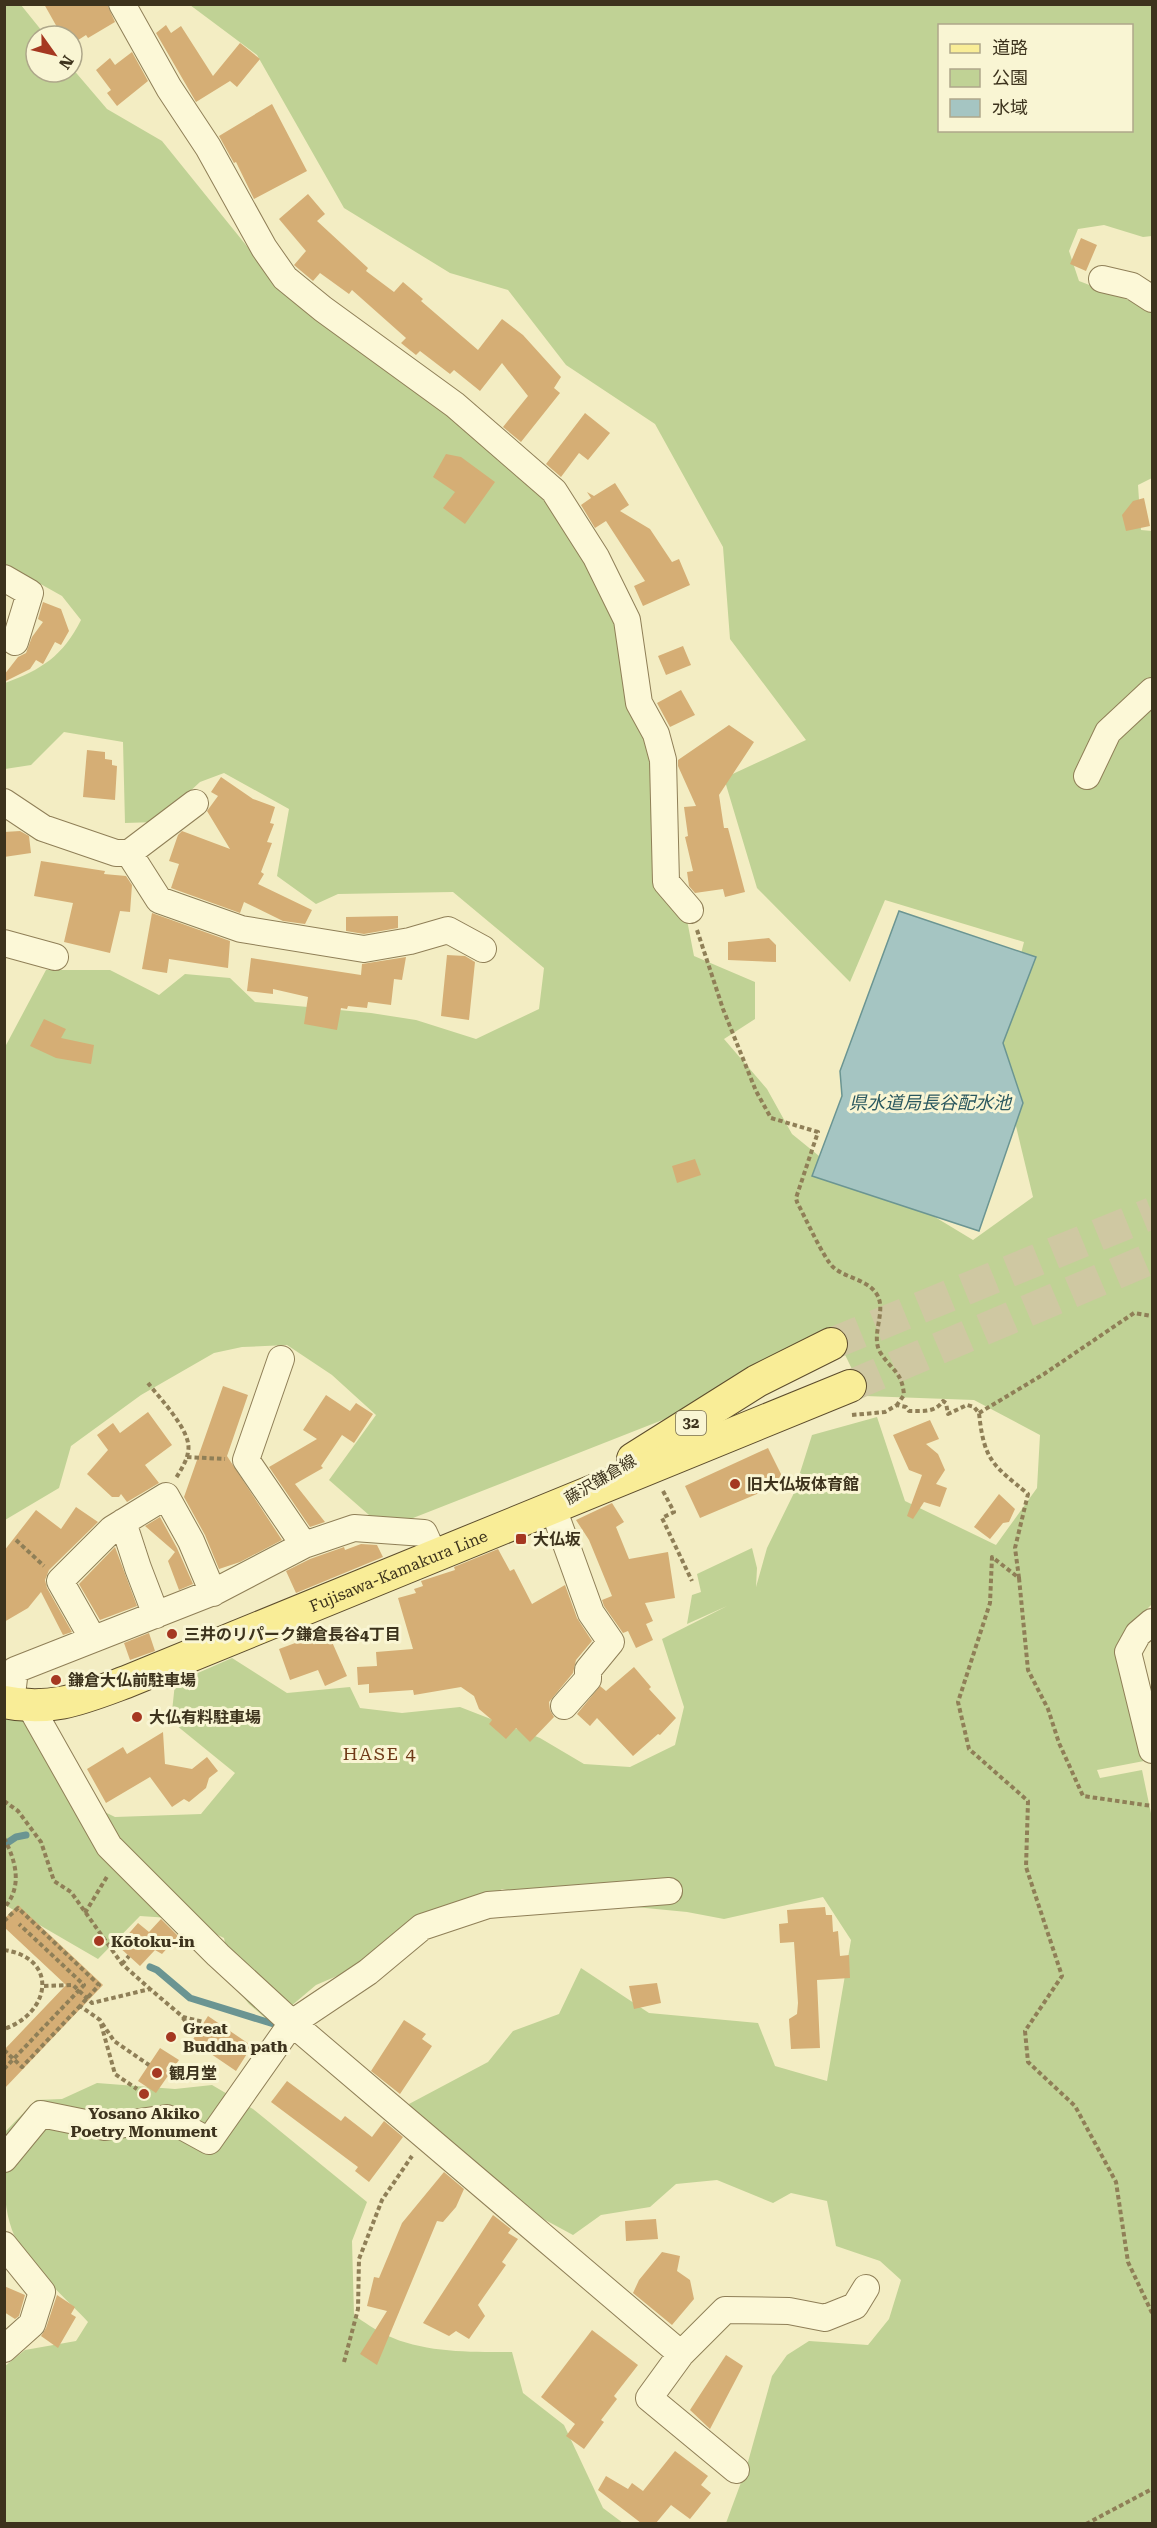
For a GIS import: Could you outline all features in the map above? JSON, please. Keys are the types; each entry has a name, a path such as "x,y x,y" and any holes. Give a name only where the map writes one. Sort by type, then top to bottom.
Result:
{"main road":[{"name":"藤沢鎌倉線","path":"553,1508 757,1381 831,1344"},
{"name":"藤沢鎌倉線","path":"553,1508 650,1468 848,1401"},
{"name":"Fujisawa-Kamakura Line","path":"15,1704 52,1706 126,1682 553,1508"}],"street":[{"path":"122,4 169,88 208,147 264,248 285,278 350,329 455,405 554,491 596,557 627,620 639,703 656,734 663,760 666,882 690,910"},
{"path":"1102,279 1132,286 1152,299"},
{"path":"4,578 30,593 15,642"},
{"path":"1088,776 1108,732 1152,691"},
{"path":"4,802 43,828 116,853 129,853 195,804"},
{"path":"129,853 159,900 241,929 364,949 410,941 447,930 483,949"},
{"path":"4,943 54,957"},
{"path":"282,1359 246,1460 304,1545"},
{"path":"93,1639 60,1581 112,1529 165,1496 191,1541 213,1593"},
{"path":"553,1508 591,1613 611,1642 588,1670 588,1679 564,1706"},
{"path":"123,1522 156,1615"},
{"path":"434,1555 424,1533 354,1528 304,1545 213,1593 15,1670 15,1704 109,1846 219,1955 292,2023 424,2138 681,2354"},
{"path":"1152,1622 1138,1634 1128,1652 1152,1750"},
{"path":"4,2159 41,2114 105,2127 167,2118 209,2141 292,2023 368,1972 422,1928 488,1905 669,1891"},
{"path":"4,2245 42,2292 32,2324 4,2349"},
{"path":"736,2470 649,2397 681,2354 725,2310 789,2311 825,2318 855,2306 866,2289"}],"path":[{"path":"690,910 723,1009 756,1091 771,1118 819,1132 796,1198 797,1202 832,1266 866,1285 877,1294 880,1305 876,1338 880,1352 898,1372 903,1383 904,1395 897,1405 885,1412 848,1401"},
{"path":"980,1413 1044,1374 1134,1313 1152,1316"},
{"path":"148,1383 183,1430 189,1443 187,1457 165,1496"},
{"path":"897,1405 906,1407 909,1411 926,1411 938,1408 943,1401 946,1402 948,1414 966,1405 974,1407 980,1413 982,1439 994,1466 1028,1494 1015,1548 1028,1670 1048,1709 1059,1743 1083,1796 1152,1806"},
{"path":"187,1457 246,1460"},
{"path":"650,1468 674,1512 662,1518 692,1581"},
{"path":"16,1540 60,1581"},
{"path":"1019,1578 992,1557 990,1603 958,1702 969,1749 1028,1801 1026,1867 1062,1976 1025,2031 1028,2062 1075,2106 1116,2182 1128,2262 1152,2313"},
{"path":"4,1801 18,1811 41,1842 54,1881 71,1892 122,1964 183,2017 195,2036"},
{"path":"4,1838 11,1851 16,1869 15,1890 4,1908"},
{"path":"85,1913 109,1874"},
{"path":"4,1921 18,1908 99,1985 22,2067 4,2050"},
{"path":"4,2069 84,1985 19,1924"},
{"path":"5,1949 24,1955 38,1968 44,1986 37,2007 20,2024 5,2029"},
{"path":"122,1964 129,1956"},
{"path":"44,1986 73,1985 92,2003 150,1989"},
{"path":"80,2006 100,2020 114,2041 149,2065"},
{"path":"183,2017 204,2022"},
{"path":"100,2020 115,2074 136,2089"},
{"path":"344,2362 357,2309 359,2259 382,2200 424,2138"},
{"path":"1086,2523 1152,2489"}],"green space":[{"path":"5,5 21,5 36,24 24,24 24,84 84,84 84,82 107,109 162,141 254,255 551,500 641,622 647,714 694,956 755,982 755,1019 724,1039 767,1089 792,1134 835,1169 877,1182 973,1240 1033,1197 997,1047 1024,942 885,900 850,982 757,888 724,778 806,740 730,639 723,547 655,424 566,365 508,290 450,273 344,208 257,55 190,5 1152,5 1152,236 1143,237 1104,225 1078,229 1069,251 1079,281 1152,309 1152,478 1138,485 1141,530 1152,531 1152,1604 1142,1614 1121,1657 1144,1761 1097,1770 1100,1778 1142,1770 1152,1818 1152,2523 726,2523 746,2469 772,2376 787,2355 809,2341 868,2345 889,2319 901,2280 880,2261 836,2246 827,2201 791,2193 773,2203 717,2180 676,2184 650,2207 601,2215 573,2235 525,2209 441,2151 409,2104 488,2062 513,2031 559,2014 581,1968 649,2013 758,2023 775,2066 827,2081 851,1940 823,1897 724,1919 687,1912 594,1903 573,1905 502,1889 414,1943 316,1985 271,2023 249,2004 233,1984 224,1938 184,1919 140,1916 98,1959 5,1905 5,1715 23,1721 78,1799 115,1817 201,1814 235,1773 171,1721 175,1683 232,1658 287,1693 350,1687 360,1708 402,1713 460,1707 540,1738 584,1764 630,1767 675,1745 684,1707 662,1639 727,1606 687,1624 692,1595 701,1592 697,1574 752,1548 757,1568 756,1587 767,1548 793,1495 812,1435 877,1417 905,1501 996,1545 1037,1488 1040,1435 974,1400 865,1396 833,1330 665,1419 385,1529 329,1480 376,1415 332,1375 287,1345 242,1347 214,1353 141,1395 71,1446 59,1488 5,1520 5,1047 46,970 110,970 159,995 185,974 230,978 255,1002 371,1013 416,1020 476,1039 539,1009 544,968 453,892 338,894 316,904 277,876 289,809 224,773 200,782 157,822 125,823 123,742 64,732 31,765 5,769 5,683 30,673 50,660 67,643 81,620 62,596 5,564"},
{"path":"97,2083 175,2089 212,2085 253,2109 367,2202 352,2241 354,2315 382,2333 416,2345 448,2350 512,2352 523,2393 564,2425 603,2508 623,2523 5,2523 5,2366 25,2350 76,2341 88,2322 56,2290 17,2242 6,2207 4,2133 36,2100 62,2099"}],"water":[{"name":"県水道局長谷配水池","path":"899,911 1036,957 1003,1043 1023,1103 979,1231 812,1176 842,1096 840,1071"}],"building":[{"path":"44,4 107,4 115,22 88,38 86,35 84,36 84,24 55,24"},
{"path":"166,25 171,33 181,26 213,76 240,43 260,59 237,87 230,81 196,102 156,33"},
{"path":"132,52 148,81 117,106 107,93 111,90 96,70 110,58 115,65"},
{"path":"272,104 307,171 254,199 236,162 234,163 219,136"},
{"path":"308,194 325,214 317,221 368,268 366,271 394,292 403,282 423,299 421,301 478,350 502,319 523,335 561,377 554,388 560,393 521,442 503,427 528,396 502,363 480,391 454,370 450,374 420,351 416,355 401,343 406,338 352,290 349,294 320,273 313,281 294,265 306,251 279,219"},
{"path":"1081,238 1097,245 1086,271 1070,264"},
{"path":"585,413 610,433 588,460 579,453 561,477 546,464"},
{"path":"446,454 461,457 495,482 465,524 443,508 455,492 433,477"},
{"path":"615,483 629,505 620,511 650,529 672,562 679,559 690,585 643,606 634,586 645,581 606,521 595,528 581,505 591,498 587,492 594,496"},
{"path":"1144,498 1150,526 1126,531 1122,515 1133,501"},
{"path":"43,602 61,609 69,631 61,645 55,642 43,664 36,660 30,669 4,682 4,675 18,657 26,653 32,637 43,622 38,619"},
{"path":"683,646 691,665 666,675 658,656"},
{"path":"681,690 695,715 670,727 657,703"},
{"path":"729,725 754,742 719,795 724,828 728,828 745,892 725,897 723,889 695,893 689,886 687,872 693,871 685,837 688,836 684,807 696,806 678,766 678,760"},
{"path":"87,750 105,752 105,759 112,760 112,765 117,766 115,800 83,797"},
{"path":"221,777 253,799 275,807 270,823 274,824 267,842 272,843 261,872 264,874 258,884 312,910 305,924 283,921 244,902 240,913 171,888 179,864 169,861 178,835 182,831 230,849 207,811 218,796 211,792"},
{"path":"20,831 29,836 31,853 4,857 4,832"},
{"path":"41,861 105,871 104,874 126,876 132,885 130,912 120,911 110,953 64,942 73,903 34,896"},
{"path":"152,913 230,941 228,968 169,959 167,973 142,969"},
{"path":"398,916 398,928 364,934 346,931 346,917"},
{"path":"769,938 776,945 776,962 728,960 728,942"},
{"path":"447,955 465,956 475,962 469,1020 441,1016"},
{"path":"406,957 402,980 394,979 391,1005 368,1002 367,1008 348,1006 347,1009 341,1008 337,1030 304,1024 308,997 273,989 273,994 247,991 251,958 361,975 362,964"},
{"path":"44,1019 66,1029 61,1038 94,1045 91,1064 56,1058 30,1046"},
{"path":"695,1159 701,1175 677,1183 672,1166"},
{"path":"223,1386 248,1395 227,1456 282,1540 240,1562 219,1569 205,1535 184,1497"},
{"path":"326,1395 350,1411 356,1403 373,1414 354,1443 342,1435 321,1466 323,1468 295,1484 325,1522 310,1527 269,1467 317,1439 303,1430"},
{"path":"148,1412 172,1445 145,1465 159,1483 127,1502 121,1494 119,1497 112,1497 87,1474 108,1450 97,1435 113,1423 120,1433"},
{"path":"930,1420 939,1439 926,1444 938,1454 945,1470 936,1484 947,1488 940,1507 924,1502 913,1519 907,1516 922,1475 909,1470 893,1435"},
{"name":"旧大仏坂体育館","path":"768,1448 785,1482 700,1518 685,1486"},
{"path":"999,1494 1015,1509 1009,1522 1003,1523 990,1539 974,1527"},
{"path":"612,1503 624,1522 616,1527 629,1559 668,1552 675,1598 645,1603 653,1621 646,1624 653,1640 636,1648 628,1631 623,1633 604,1606 602,1600 612,1596 589,1540 576,1520"},
{"path":"76,1507 98,1522 49,1570 45,1580 47,1588 72,1632 63,1635 41,1592 28,1608 4,1622 4,1551 36,1510 61,1529"},
{"path":"160,1517 193,1584 179,1590 168,1561 175,1552 145,1526"},
{"path":"361,1544 377,1545 383,1557 296,1593 286,1571 310,1559 344,1547 345,1550"},
{"path":"115,1547 137,1606 100,1620 79,1584"},
{"path":"498,1549 510,1571 514,1569 532,1604 565,1585 577,1618 592,1641 576,1660 573,1673 549,1702 554,1717 530,1742 516,1728 506,1739 489,1724 492,1720 479,1709 474,1696 461,1687 414,1695 413,1690 369,1693 369,1684 358,1685 357,1667 377,1666 376,1652 413,1649 398,1598 416,1593 414,1589 423,1586 421,1581 455,1570 454,1567"},
{"path":"325,1626 347,1676 325,1686 318,1670 290,1680 279,1649 306,1639 305,1635"},
{"path":"149,1633 155,1651 130,1660 124,1643"},
{"path":"634,1667 651,1687 649,1689 676,1718 660,1735 658,1734 633,1756 597,1718 590,1726 577,1714 600,1686 606,1691"},
{"path":"163,1732 165,1764 192,1769 207,1757 218,1771 209,1778 206,1788 189,1802 184,1799 172,1807 150,1777 106,1803 87,1769 123,1747 127,1754"},
{"name":"Kōtoku-in","path":"18,1905 103,1985 4,2089 4,2050 66,1985 4,1927 4,1919"},
{"path":"825,1907 826,1915 832,1915 833,1932 838,1931 840,1956 849,1955 850,1978 817,1980 820,2048 791,2049 789,2019 797,2014 798,2003 794,1942 780,1943 779,1924 788,1923 787,1910"},
{"path":"161,1919 178,1936 162,1954 155,1950 140,1966 118,1946 138,1923 149,1932"},
{"path":"657,1983 661,2003 634,2009 629,1986"},
{"path":"208,2016 252,2046 236,2071 192,2041"},
{"path":"404,2020 426,2034 422,2039 432,2046 400,2094 371,2071"},
{"name":"観月堂","path":"160,2048 179,2060 156,2093 138,2081"},
{"path":"287,2081 341,2121 345,2116 372,2137 384,2121 403,2137 369,2182 355,2171 358,2167 271,2102"},
{"path":"444,2172 464,2189 456,2207 443,2222 437,2221 377,2365 360,2354 387,2311 367,2306 374,2277 379,2278 402,2223"},
{"path":"493,2215 511,2229 508,2233 518,2239 502,2262 506,2265 478,2305 485,2316 469,2339 456,2331 449,2336 423,2323"},
{"path":"656,2219 658,2239 626,2241 625,2221"},
{"path":"662,2252 680,2256 677,2271 690,2280 694,2299 672,2325 633,2293 639,2280"},
{"path":"4,2286 25,2295 19,2316 15,2319 4,2312"},
{"path":"57,2295 75,2307 71,2314 76,2317 58,2348 41,2336"},
{"path":"592,2330 638,2365 614,2396 617,2399 601,2420 604,2422 584,2449 566,2436 575,2424 541,2397"},
{"path":"726,2355 743,2366 710,2429 690,2410"},
{"path":"675,2451 708,2476 701,2485 711,2493 690,2519 671,2505 656,2523 641,2523 598,2490 606,2476 628,2489 632,2483 643,2491"}],"waterway":[{"path":"4,1845 16,1837 26,1835"},
{"path":"150,1967 157,1970 190,1998 277,2025"}],"tunnel":[{"path":"831,1344 1152,1213"},
{"path":"850,1386 1152,1258"}],"place":[{"name":"旧大仏坂体育館","path":"735,1484"},
{"name":"大仏坂","path":"521,1539"},
{"name":"三井のリパーク鎌倉長谷4丁目","path":"172,1634"},
{"name":"鎌倉大仏前駐車場","path":"56,1680"},
{"name":"大仏有料駐車場","path":"137,1717"},
{"name":"Kōtoku-in","path":"99,1941"},
{"name":"Great Buddha path","path":"171,2037"},
{"name":"観月堂","path":"157,2073"},
{"name":"Yosano Akiko Poetry Monument","path":"144,2094"}],"district":[{"name":"HASE 4","path":"380,1754"}]}
